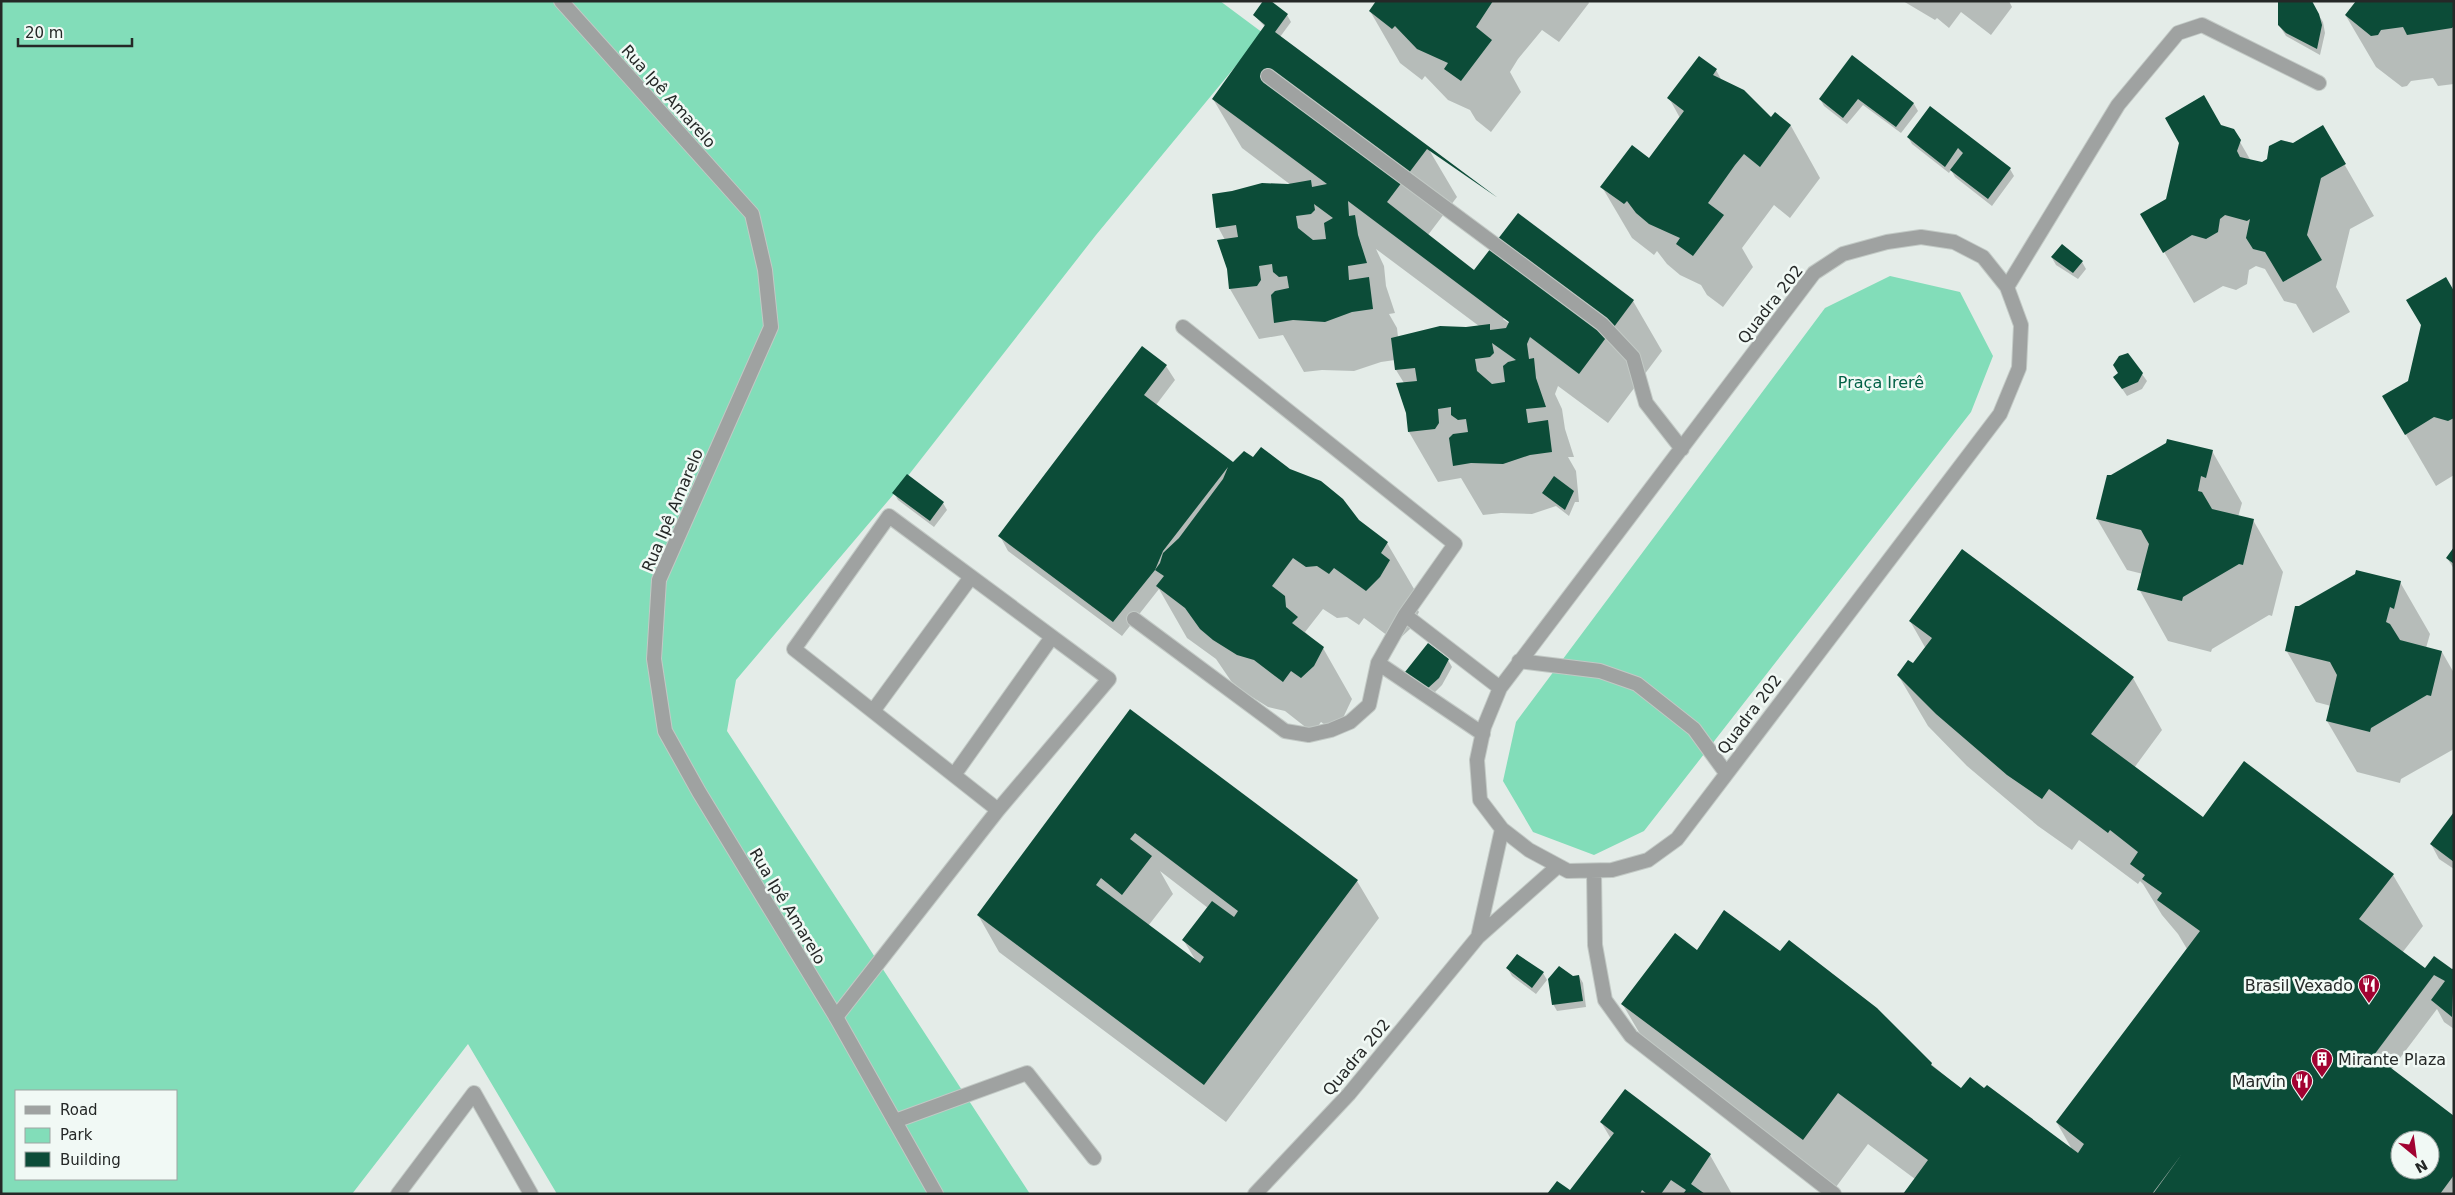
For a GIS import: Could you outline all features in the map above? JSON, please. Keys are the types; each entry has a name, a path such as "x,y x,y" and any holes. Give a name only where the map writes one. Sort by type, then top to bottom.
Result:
{"street":[{"name":"Rua Ipê Amarelo","path":"560,1 752,214 766,270 771,327 659,580 654,659 665,731 699,792 836,1017 936,1194"},
{"path":"2006,287 2118,105 2178,33 2202,26 2319,83"},
{"path":"1268,76 1602,324 1633,357 1646,402 1682,449"},
{"name":"Quadra 202","path":"1921,237 1954,242 1983,257 2006,287 2021,325 2019,368 2000,414 1677,839 1648,860 1612,870 1568,871 1529,850 1502,829 1480,800 1477,760 1483,734 1500,688 1814,273 1843,254 1887,242 1921,237"},
{"path":"1134,619 1284,731 1309,736 1350,722 1369,705 1378,663 1405,615 1455,544 1183,328"},
{"path":"836,1017 998,810 1109,679 889,516 794,649 998,810"},
{"path":"873,711 971,577"},
{"path":"1405,615 1500,688"},
{"path":"954,775 1052,637"},
{"name":"Quadra 202","path":"1520,661 1600,671 1637,684 1694,730 1726,773"},
{"path":"1378,663 1483,734"},
{"name":"Quadra 202","path":"1478,937 1502,829"},
{"name":"Quadra 202","path":"1255,1194 1349,1094 1478,937 1558,866"},
{"path":"1594,871 1594,944 1605,1000 1631,1036 1834,1194"},
{"path":"895,1121 1027,1073 1094,1158"},
{"path":"398,1194 474,1093 531,1194"}],"green space":[{"path":"1,1 1220,1 1263,33 1096,235 893,495 736,680 727,731 1030,1194 557,1194 468,1044 352,1194 1,1194"},
{"name":"Praça Irerê","path":"1890,276 1960,292 1993,356 1971,412 1644,831 1594,855 1533,832 1503,781 1516,722 1825,308"}],"building":[{"path":"1263,1 1271,1 1288,14 1275,32 1498,198 1427,149 1387,202 1474,270 1518,213 1634,300 1579,374 1530,337 1527,344 1529,359 1534,358 1536,378 1546,407 1526,409 1528,423 1548,420 1552,452 1530,455 1503,464 1471,463 1453,466 1449,438 1453,434 1468,432 1466,419 1458,420 1451,415 1451,407 1438,409 1439,423 1435,429 1408,432 1406,413 1396,383 1417,381 1415,368 1395,370 1391,338 1440,326 1466,327 1490,324 1490,330 1506,328 1509,322 1348,201 1349,216 1355,215 1358,235 1367,263 1348,266 1349,280 1369,277 1373,309 1352,312 1325,322 1293,320 1274,323 1271,295 1275,291 1289,288 1287,276 1279,277 1273,272 1272,264 1259,266 1261,280 1257,286 1229,289 1227,269 1217,240 1238,237 1236,225 1216,228 1212,194 1262,183 1288,184 1311,180 1312,187 1327,184 1212,99 1265,25 1253,15","holes":["1314,204 1333,218 1324,223 1326,239 1313,240 1298,228 1296,216 1311,214 1315,210","1492,343 1516,360 1508,362 1503,366 1505,382 1492,384 1477,371 1475,359 1490,357 1494,353"]},
{"path":"1376,1 1493,1 1476,27 1492,40 1461,81 1444,69 1448,63 1417,49 1395,26 1392,29 1369,11"},
{"path":"2278,1 2312,1 2322,25 2317,49 2286,33 2278,25"},
{"path":"2356,1 2454,1 2454,26 2452,28 2407,35 2403,27 2381,30 2378,35 2371,36 2345,15"},
{"path":"1852,55 1914,103 1896,127 1858,99 1843,118 1819,99"},
{"path":"1699,56 1717,69 1713,75 1744,90 1771,117 1775,112 1791,125 1760,167 1744,154 1735,165 1708,203 1724,215 1693,256 1676,244 1680,238 1649,224 1636,213 1627,201 1624,204 1600,187 1632,145 1649,158 1684,111 1667,98"},
{"path":"2204,95 2221,125 2234,129 2241,140 2237,151 2240,157 2262,162 2267,159 2269,146 2281,140 2293,143 2323,125 2346,164 2321,178 2307,235 2322,260 2283,282 2265,252 2253,249 2246,238 2250,219 2247,221 2225,215 2220,219 2218,232 2206,239 2192,235 2163,253 2140,214 2166,199 2179,143 2165,118"},
{"path":"1930,106 2011,168 1988,199 1950,170 1963,153 1958,148 1945,167 1907,137"},
{"path":"2062,244 2083,261 2073,273 2051,257"},
{"path":"2446,277 2454,291 2454,418 2448,421 2434,417 2405,435 2382,396 2408,381 2421,325 2406,300"},
{"path":"1142,346 1167,365 1144,395 1233,462 1244,451 1253,457 1261,447 1290,469 1321,481 1343,499 1359,520 1388,542 1381,553 1390,560 1380,577 1366,591 1334,568 1329,574 1317,566 1306,567 1293,558 1272,586 1285,596 1286,607 1298,617 1292,623 1324,647 1314,666 1301,678 1291,671 1283,682 1254,660 1237,655 1213,640 1200,629 1185,608 1156,586 1164,576 1155,570 1113,622 998,536","holes":["1228,467 1223,479 1179,538 1163,553 1160,563 1155,570 1163,551"]},
{"path":"2128,353 2143,373 2138,382 2122,389 2113,377 2118,373 2113,365 2119,356"},
{"path":"2167,439 2213,450 2206,478 2201,476 2198,491 2202,492 2212,509 2254,519 2243,565 2239,564 2183,597 2182,601 2137,590 2149,544 2141,530 2096,519 2107,475 2111,475 2166,443"},
{"path":"907,474 944,502 930,521 892,493"},
{"path":"1554,476 1574,491 1565,510 1542,493"},
{"path":"2454,547 2454,564 2446,558"},
{"path":"1962,549 2134,677 2091,734 2203,817 2244,761 2394,874 2359,919 2425,968 2434,956 2452,969 2454,968 2452,1017 2431,1000 2445,981 2434,975 2374,1055 2454,1116 2454,1175 2440,1194 2153,1194 2182,1154 2152,1194 1903,1194 1928,1160 1838,1093 1803,1140 1621,1004 1675,933 1697,950 1724,910 1780,951 1789,940 1877,1008 1932,1063 1931,1065 1961,1088 1970,1077 1984,1088 1987,1085 2078,1153 2084,1144 2056,1122 2200,931 2157,900 2162,893 2142,879 2145,875 2130,864 2138,852 2110,830 2108,833 2049,789 2042,799 2007,775 1936,714 1897,675 1908,660 1913,663 1932,638 1909,621"},
{"path":"2356,570 2401,581 2394,609 2390,607 2386,622 2390,624 2400,640 2442,651 2431,696 2427,695 2371,728 2370,732 2326,721 2337,675 2330,662 2285,651 2295,606 2299,606 2355,574"},
{"path":"1428,643 1449,659 1439,678 1427,689 1405,672"},
{"path":"1130,709 1358,880 1204,1085 977,915","holes":["1135,833 1238,911 1234,917 1212,901 1182,940 1204,957 1200,963 1096,885 1101,878 1122,895 1152,856 1130,839"]},
{"path":"2454,812 2454,862 2430,844"},
{"path":"1517,954 1544,972 1532,988 1506,968"},
{"path":"1559,966 1573,976 1579,975 1583,1001 1552,1005 1548,979"},
{"path":"1625,1089 1711,1154 1691,1184 1705,1194 1683,1194 1686,1190 1671,1180 1661,1194 1647,1194 1642,1190 1640,1194 1547,1194 1557,1181 1570,1190 1614,1133 1600,1122"}],"place":[{"name":"Brasil Vexado","path":"2369,1004"},
{"name":"Mirante Plaza","path":"2322,1078"},
{"name":"Marvin","path":"2302,1100"}]}
